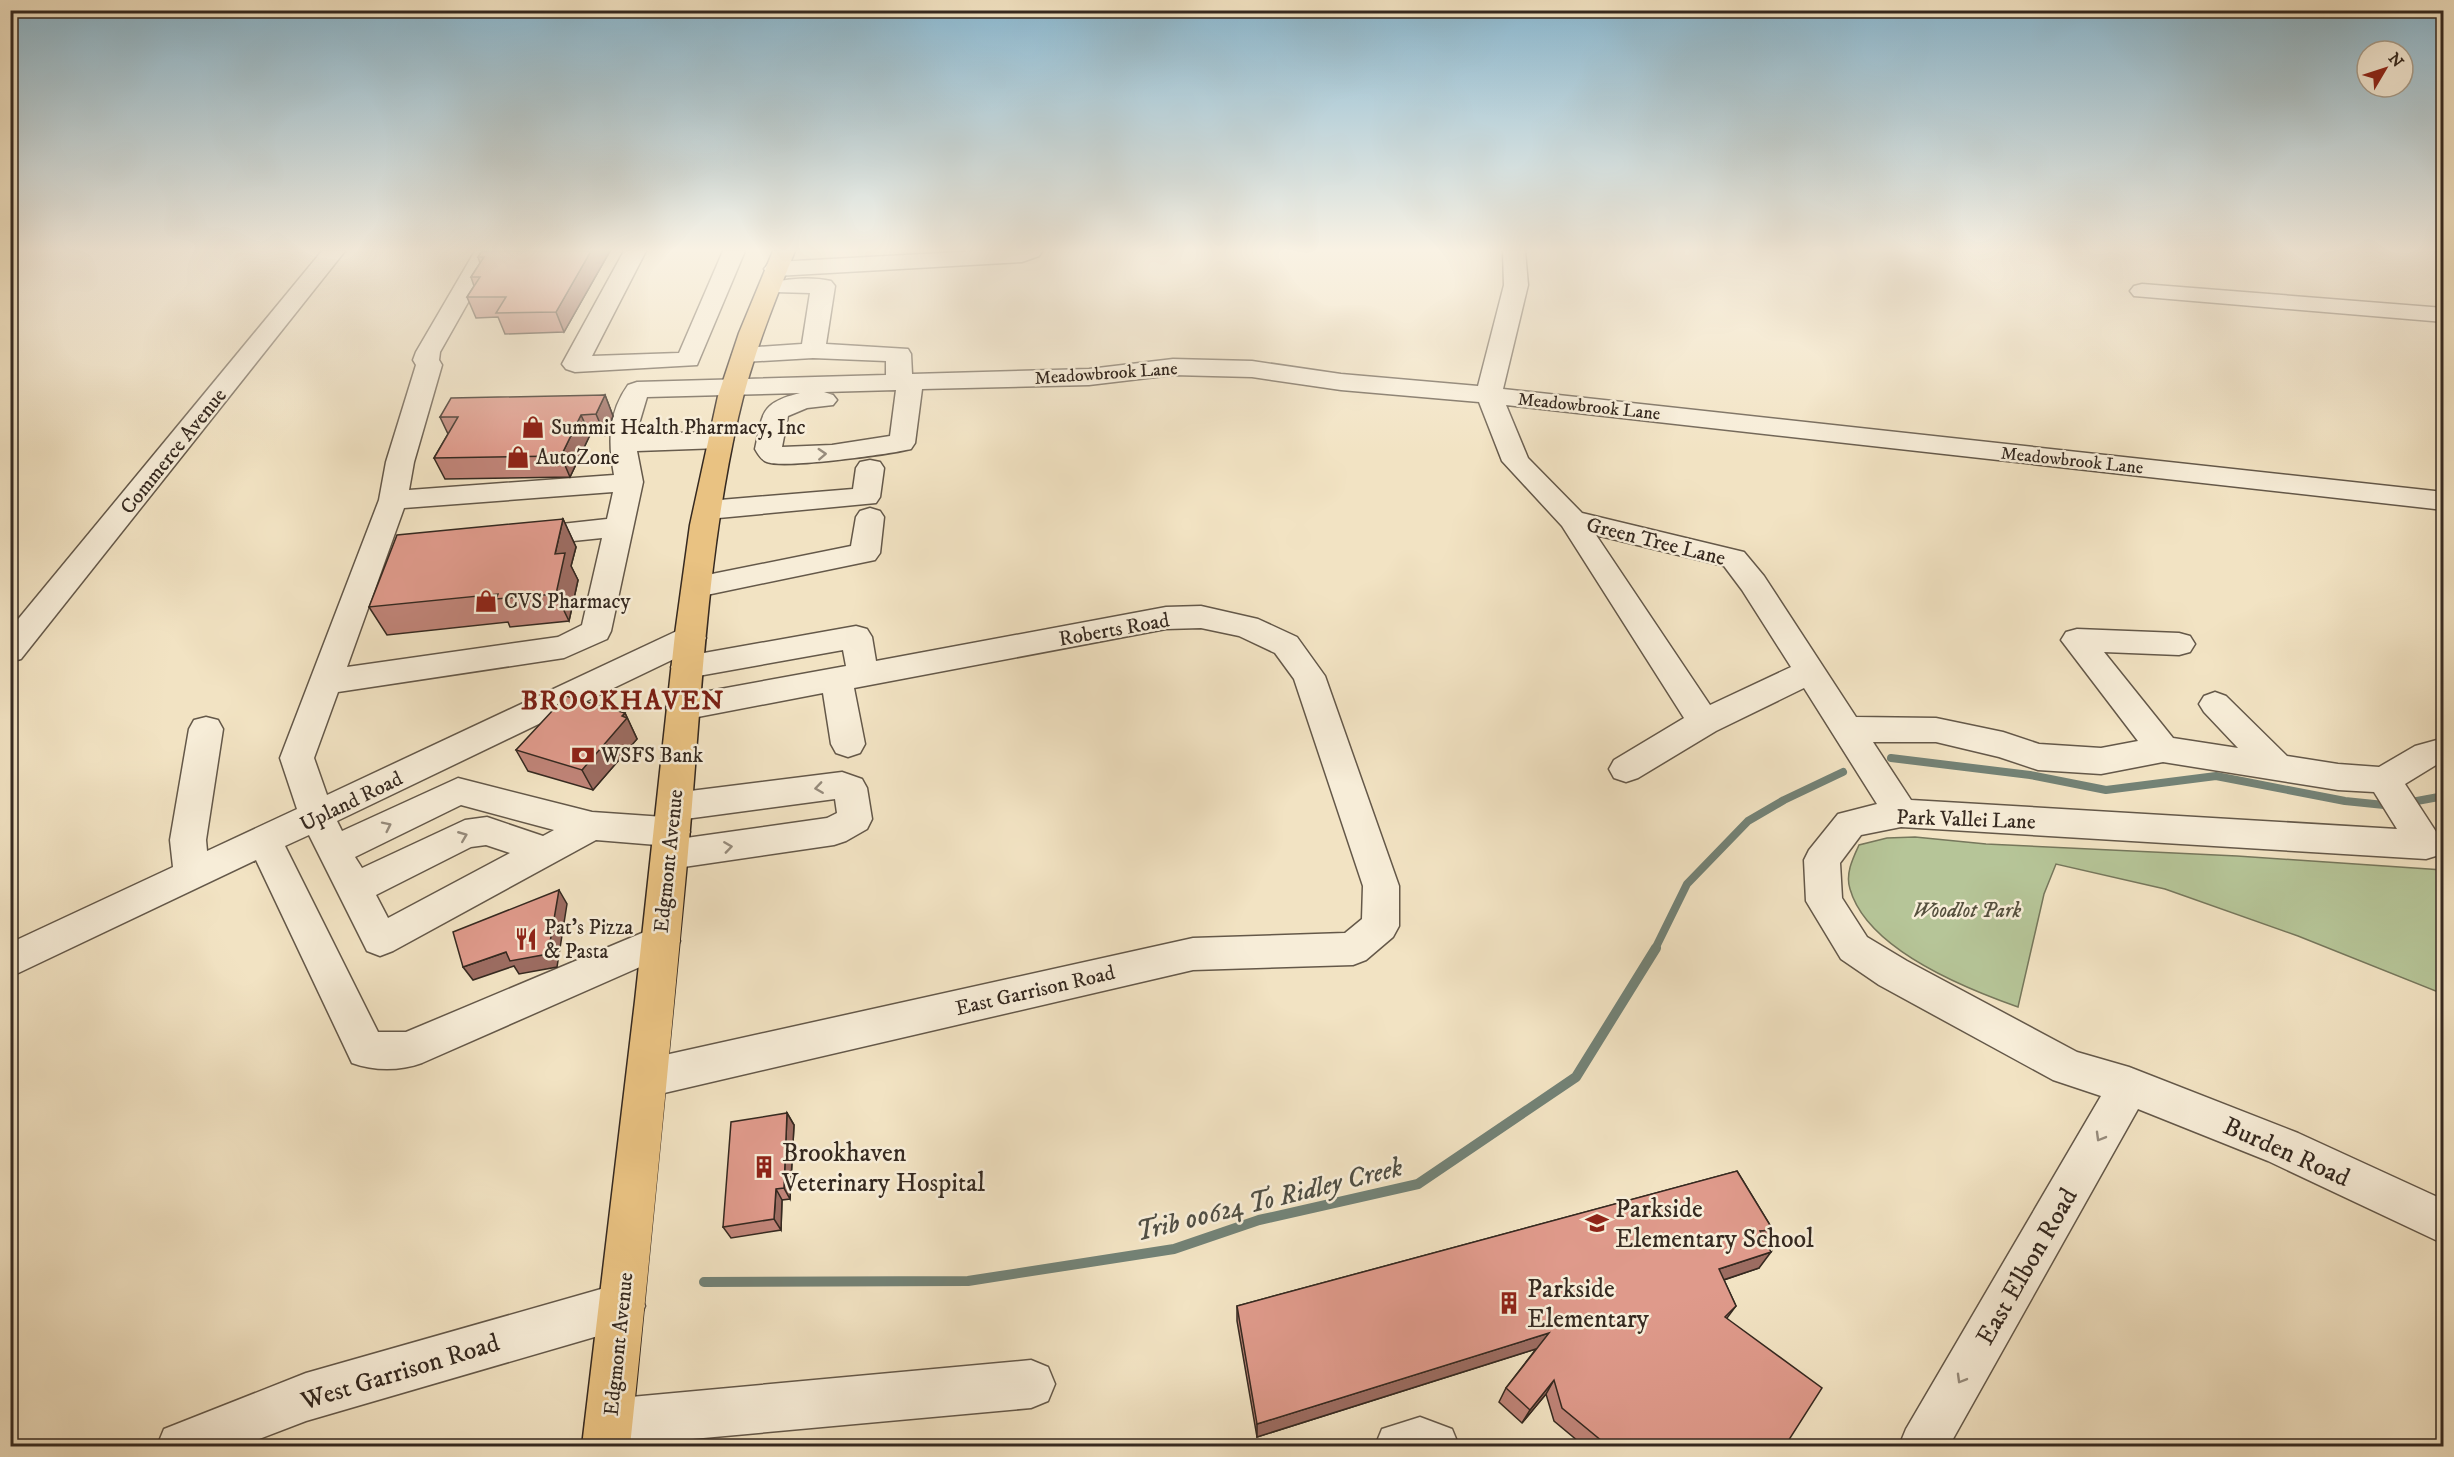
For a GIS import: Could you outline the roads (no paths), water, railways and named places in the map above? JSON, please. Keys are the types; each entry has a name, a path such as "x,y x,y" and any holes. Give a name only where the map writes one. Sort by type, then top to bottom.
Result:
{"main road":[{"name":"Edgmont Avenue","path":"607,1435 647,1078 688,652 719,446 733,387 757,319"}],"street":[{"name":"Commerce Avenue","path":"10,651 279,319"},
{"path":"446,319 428,352 426,360 429,365 400,462 386,551 325,682 297,758 317,817 380,940 592,826"},
{"path":"599,319 575,364 688,360 705,319"},
{"path":"813,351 818,319"},
{"path":"1489,395 1508,319"},
{"path":"744,355 813,351 899,354 906,387 902,443 832,453 774,456 768,448 776,412 786,406 804,400 906,387"},
{"path":"325,682 564,647 596,631 629,482 622,443 624,426 649,361"},
{"name":"Meadowbrook Lane","path":"638,390 733,387 906,387 1089,377 1173,367 1252,369 1341,382 1489,395 2444,501"},
{"name":"Green Tree Lane","path":"1489,395 1516,461 1572,520 1734,559 1753,583 1811,671 1901,813"},
{"path":"622,443 768,448"},
{"path":"708,510 866,497 870,468"},
{"path":"393,500 629,482"},
{"path":"697,587 865,553 870,517"},
{"path":"1572,520 1704,722"},
{"path":"502,539 619,527"},
{"name":"Roberts Road","path":"682,708 1166,618 1202,617 1247,627 1286,645 1309,676 1381,886"},
{"name":"Upland Road","path":"10,961 317,817 688,652 856,637 850,677"},
{"path":"2163,749 2077,640 2179,644"},
{"path":"1626,769 1704,722 1811,671"},
{"path":"848,744 850,677"},
{"path":"2215,704 2277,766"},
{"path":"192,876 188,840 206,729"},
{"path":"1848,729 1936,730 2003,745 2038,757 2101,761 2163,749 2338,777 2384,780 2427,755 2444,751"},
{"name":"Park Vallei Lane","path":"2129,1086 2067,1067 2035,1051 1893,973 1854,948 1824,901 1822,860 1850,824 1901,813 2418,832 2384,780"},
{"path":"334,851 458,791 592,826 672,832"},
{"path":"354,889 465,834 478,831 488,831 545,851"},
{"path":"265,842 366,1050 408,1050 660,941"},
{"name":"East Garrison Road","path":"647,1078 1193,954 1353,949 1380,926 1381,886"},
{"name":"Burden Road","path":"2129,1086 2283,1147 2444,1223"},
{"name":"East Elbon Road","path":"1923,1446 2129,1086"},
{"name":"West Garrison Road","path":"182,1446 306,1397 622,1306"},
{"path":"607,1435 1031,1384"},
{"path":"1399,1446 1420,1441 1435,1446"}],"waterway":[{"name":"Trib 00624 To Ridley Creek","path":"1891,758 2030,775 2106,790 2216,776 2345,801 2394,806"},
{"name":"Trib 00624 To Ridley Creek","path":"1655,949 1687,884 1748,821 1784,800 1843,772"},
{"name":"Trib 00624 To Ridley Creek","path":"2406,803 2444,796"},
{"name":"Trib 00624 To Ridley Creek","path":"704,1282 968,1281 1174,1249 1259,1220 1418,1184 1576,1077 1656,948"}],"place":[{"name":"Summit Health Pharmacy, Inc","path":"533,427"},
{"name":"AutoZone","path":"518,457"},
{"name":"CVS Pharmacy","path":"486,601"},
{"name":"WSFS Bank","path":"583,755"},
{"name":"Pat's Pizza & Pasta","path":"526,939"},
{"name":"Brookhaven Veterinary Hospital","path":"764,1167"},
{"name":"Parkside Elementary School","path":"1597,1223"},
{"name":"Parkside Elementary","path":"1509,1303"}],"district":[{"name":"BROOKHAVEN","path":"623,700"}],"park label":[{"name":"Woodlot Park","path":"1967,910"}]}
